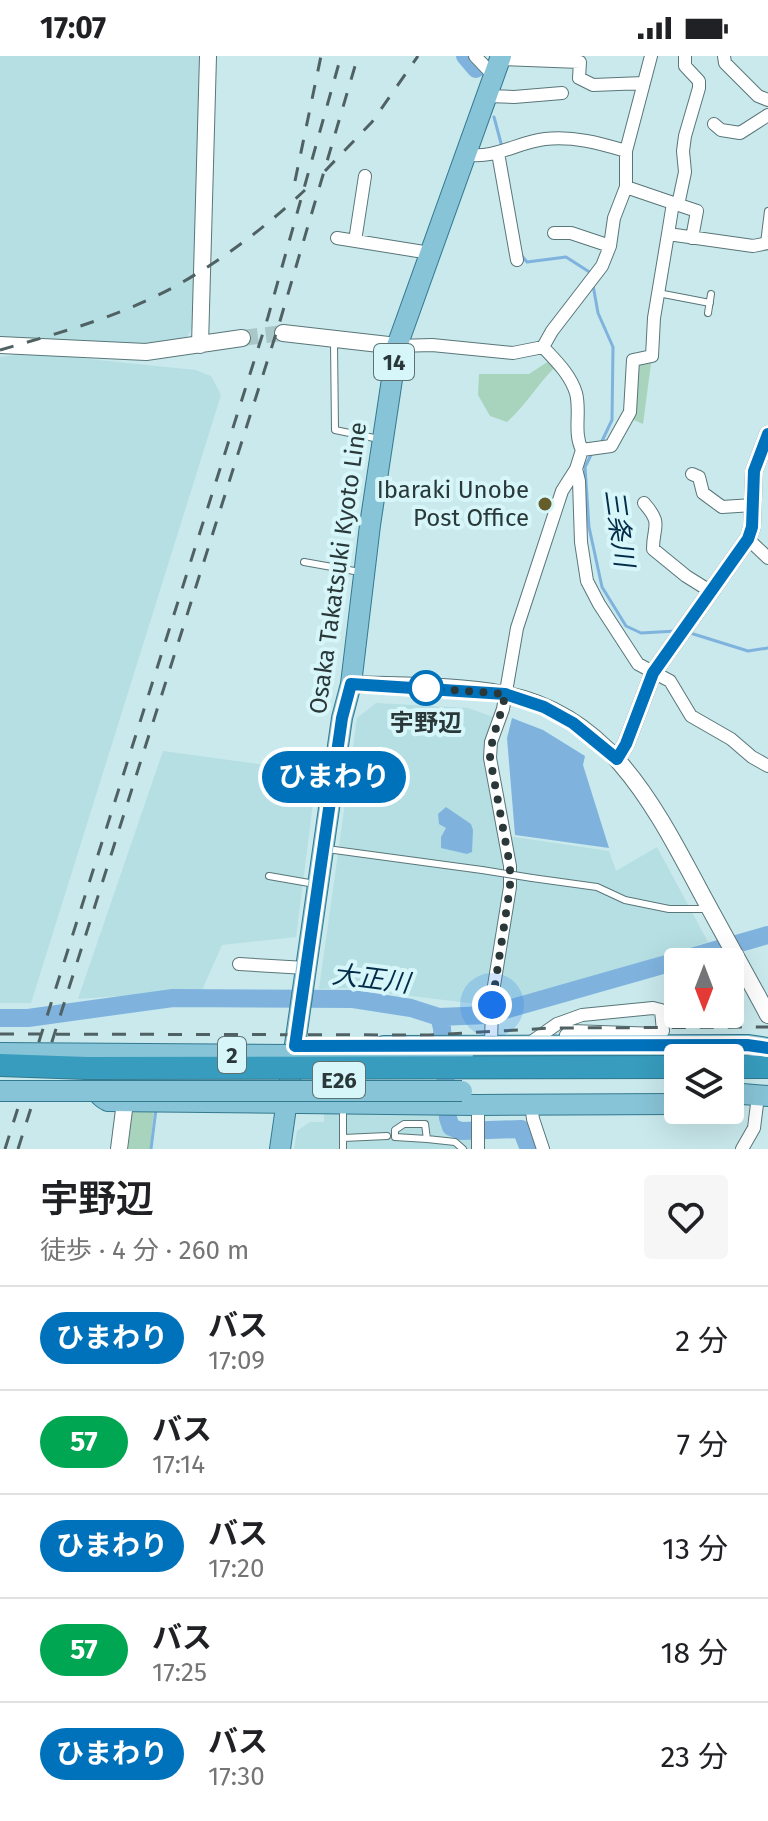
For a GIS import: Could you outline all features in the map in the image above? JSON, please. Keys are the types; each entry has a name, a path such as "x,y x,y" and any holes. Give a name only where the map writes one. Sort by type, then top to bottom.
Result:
{"highway":[{"name":"E26","path":"0,1065 87,1068 664,1067"},
{"path":"744,1067 768,1067"},
{"name":"E26","path":"0,1078 664,1080"},
{"path":"744,1080 768,1080"}],"main road":[{"name":"Osaka Takatsuki Kyoto Line","path":"280,1149 342,718 351,684 397,346 498,63"},
{"path":"664,1104 108,1101 99,1097 94,1086 94,1069 100,1058 113,1047 425,1046 463,1051 492,1037 524,1047 747,1045 768,1051"},
{"path":"417,1104 425,1046"},
{"name":"2","path":"0,1053 463,1051 690,1057 768,1051"},
{"name":"2","path":"0,1091 463,1105 664,1092"},
{"path":"744,1096 764,1101"},
{"path":"744,1103 764,1101"}],"street":[{"path":"200,345 208,56"},
{"path":"475,56 498,63 580,62 579,78 593,85 644,83"},
{"path":"283,333 397,346 432,345 513,353 543,347 602,266 610,246 614,218 626,187 626,151 651,56"},
{"path":"543,347 567,372 576,395 578,442 591,448 611,446 630,412 633,360 652,356 668,234 685,172 685,136 699,88 699,81 685,66 685,56"},
{"path":"724,56 725,63 758,96 768,100"},
{"path":"486,96 562,93"},
{"path":"714,124 721,130 740,133 768,115"},
{"path":"465,154 498,153 543,139 587,139 626,151"},
{"path":"498,153 517,260"},
{"path":"355,241 365,176"},
{"path":"626,187 697,211 692,238"},
{"path":"554,233 571,233 610,246"},
{"path":"668,234 753,246 766,243"},
{"path":"337,238 430,253"},
{"path":"0,345 146,352 242,338"},
{"path":"617,759 626,744 653,673 748,539 754,471 768,434"},
{"path":"492,1037 492,1005 510,887 510,866 490,758 491,742 503,709 517,628 556,491 591,448"},
{"path":"576,469 587,581 638,664 670,681 691,716 731,739 768,766"},
{"path":"692,474 699,477 703,493 722,507 753,505"},
{"path":"644,503 658,524 653,549 710,591"},
{"path":"748,539 768,558"},
{"path":"351,684 505,694 544,707 573,723 617,759 660,815 768,1015"},
{"path":"239,964 305,978"},
{"path":"524,1047 557,1024 582,1015 653,1008 661,1010 663,1015 663,1031 659,1034 570,1031 566,1035 572,1046"},
{"path":"742,1149 764,1101"},
{"path":"119,1149 125,1102"},
{"path":"531,1103 543,1149"},
{"path":"463,1105 478,1143"}],"lane":[{"path":"766,243 768,211"},
{"path":"658,293 710,303"},
{"path":"708,313 711,294"},
{"path":"334,339 335,430 383,439"},
{"path":"304,562 364,572"},
{"path":"324,848 597,887 625,900 669,909 710,909"},
{"path":"269,876 318,884"},
{"path":"343,1102 343,1149"},
{"path":"427,1139 425,1124 404,1124 395,1130 395,1137 400,1139 455,1142 463,1149"},
{"path":"343,1138 387,1136"}],"shaded area":[{"path":"0,56 203,56 193,327 185,340 151,345 116,345 0,338"},
{"path":"31,353 195,370 211,376 221,395 31,1003 0,1003 0,357"},
{"path":"376,703 468,708 496,718 487,741 500,834 504,893 485,1005 345,988 319,989 357,718"},
{"path":"163,751 317,772 296,937 222,945 202,990 78,999"},
{"path":"508,836 609,851 616,871 657,847 708,942 688,948 664,948 664,955 497,1005"},
{"path":"324,1114 441,1115 443,1130 456,1139 473,1139 472,1149 294,1149 297,1131 310,1122 324,1122"}],"green space":[{"path":"652,356 643,424 627,417 633,360"},
{"path":"549,361 555,367 507,422 490,416 478,395 479,374 529,374"},
{"path":"137,1108 154,1108 150,1149 128,1149 132,1114"}],"water":[{"path":"512,718 543,730 585,756 583,765 609,848 515,835 507,738"},
{"path":"446,807 471,824 472,852 467,854 441,848 441,837 446,828 439,824 438,814"}],"waterway":[{"name":"三条川","path":"465,56 476,69"},
{"name":"三条川","path":"494,117 502,147"},
{"name":"三条川","path":"522,256 527,262 566,257 591,273"},
{"name":"三条川","path":"593,285 598,313 613,347 612,420 601,443"},
{"name":"三条川","path":"593,451 585,467 589,527 602,587 626,626 641,633 676,631"},
{"name":"三条川","path":"687,632 748,651 768,648"},
{"name":"大正川","path":"0,1018 28,1018 173,998 353,999 411,1008 439,1017 487,1015 768,935"},
{"name":"大正川","path":"439,1017 451,1127 461,1131 521,1129 529,1149"},
{"path":"151,1149 156,1109"}],"tunnel":[{"path":"242,338 283,333"}],"railway":[{"path":"295,181 321,56"},
{"path":"5,1149 268,317 341,56"},
{"path":"18,1149 280,321 358,56"},
{"path":"325,171 372,122 418,56"},
{"path":"0,350 109,316 172,288 242,243 305,190"},
{"path":"0,1034 430,1035 552,1028 768,1027"},
{"path":"504,1041 768,1043"}],"bus line":[{"name":"ひまわり","path":"768,434 754,471 752,527 748,539 653,673 626,744 617,759 573,723 544,707 505,694 351,684 342,718 295,1046 747,1045 768,1048"}],"place":[{"name":"Ibaraki Unobe Post Office","path":"545,504"},
{"name":"宇野辺","path":"426,688"}],"route":[{"path":"426,688 505,694 491,742 490,758 510,866 510,887 492,1005"}]}
